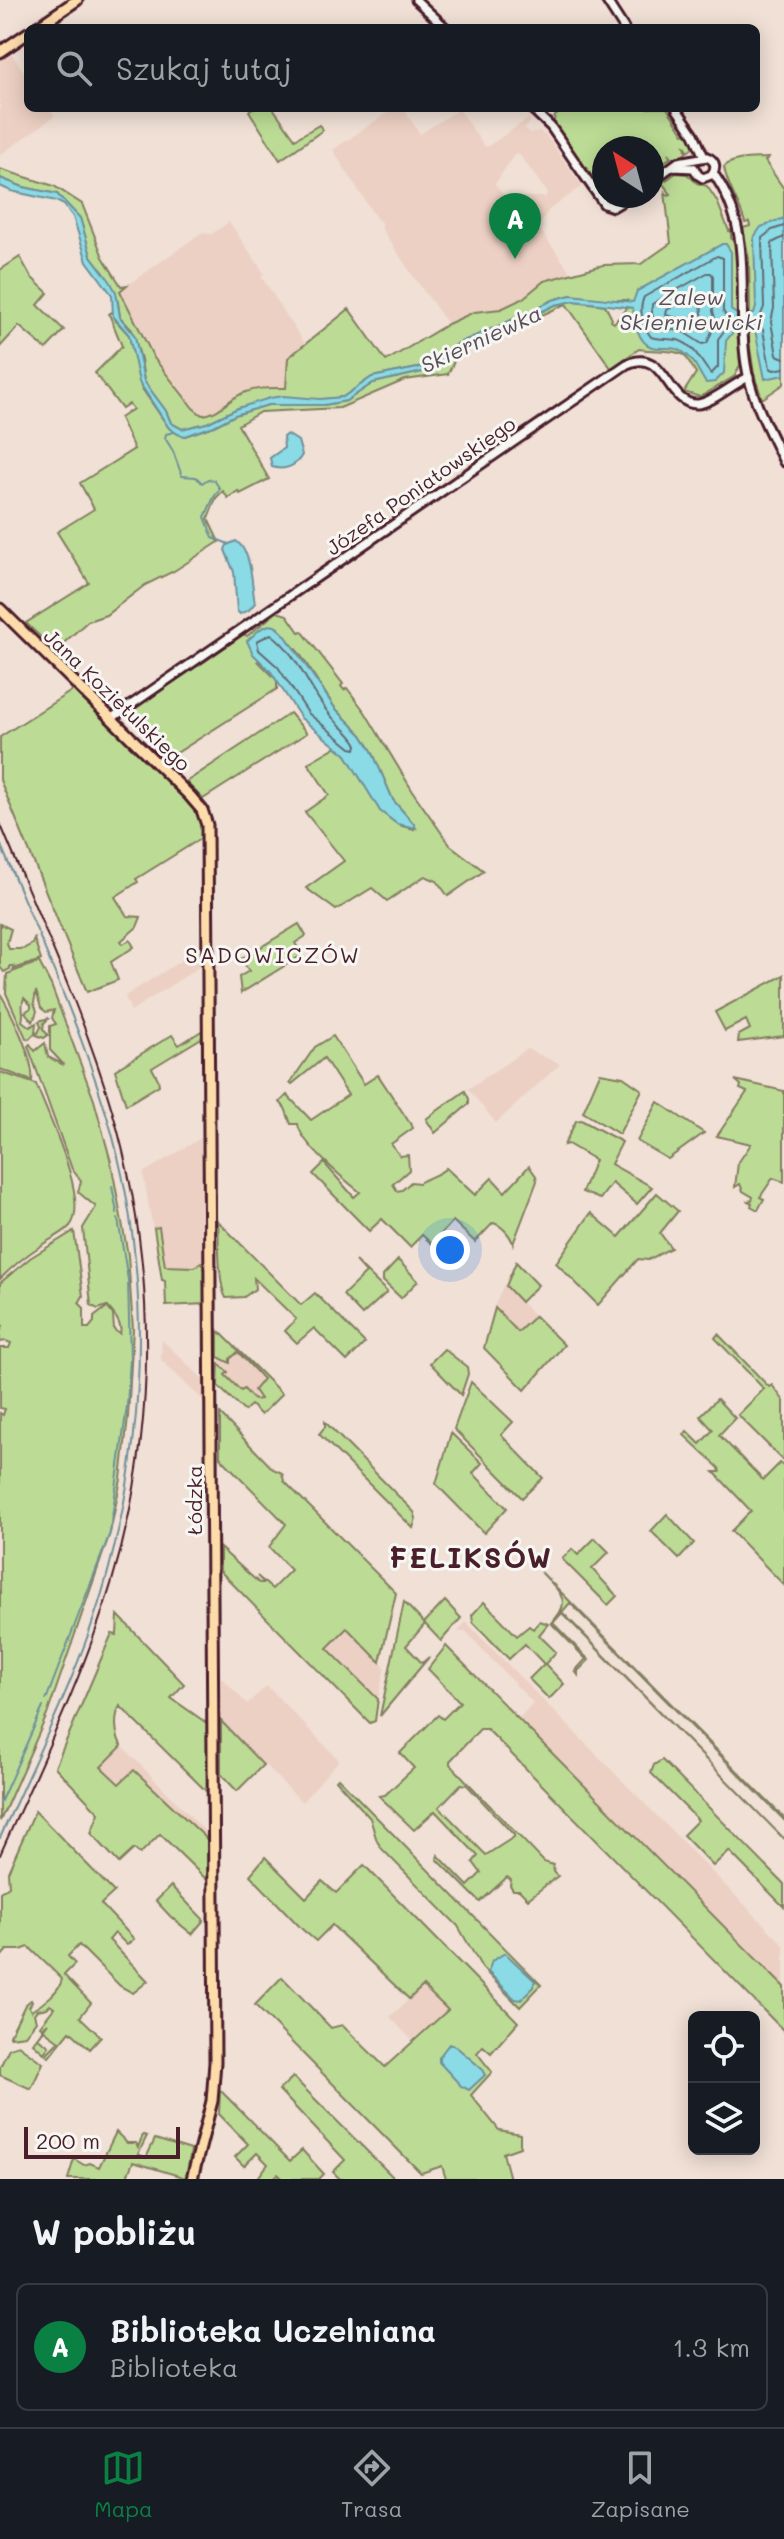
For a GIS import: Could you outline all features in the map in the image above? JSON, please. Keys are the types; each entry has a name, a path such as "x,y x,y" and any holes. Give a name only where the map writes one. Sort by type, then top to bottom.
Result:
{"main road":[{"path":"42,24 77,0"},
{"path":"0,52 24,36"},
{"name":"Jana Kozietulskiego","path":"0,609 194,800 206,819"},
{"name":"Łódzka","path":"192,2179 212,2101 215,2062 209,867 206,819"}],"street":[{"path":"416,0 442,24"},
{"path":"606,0 621,24"},
{"path":"535,112 549,125 592,187"},
{"path":"679,112 694,134 700,177 711,175"},
{"path":"664,173 673,167 714,162 711,175 731,205 741,244 744,334 749,377 758,407 784,462"},
{"name":"Józefa Poniatowskiego","path":"112,718 627,364 638,360 650,363 680,396 691,403 704,402 749,377"}],"shaded area":[{"path":"11,53 24,71 24,112 52,112 55,116 0,155 0,60"},
{"path":"388,112 406,112 420,134 454,112 461,112 487,147 529,118 525,129 530,133 540,131 545,134 582,186 549,210 538,227 572,274 544,281 522,299 501,309 474,312 448,324 333,150","holes":["518,153 547,192 546,197 505,197 495,184 514,155"]},
{"path":"229,222 264,273 261,276 305,344 286,389 238,396 219,411 201,415 154,358 120,291 201,233 212,234"},
{"path":"204,946 204,964 131,1011 125,996"},
{"path":"527,1049 560,1064 496,1123 468,1089"},
{"path":"201,1138 202,1279 162,1280 143,1173"},
{"path":"504,1284 535,1316 518,1333 494,1307"},
{"path":"221,1333 282,1394 261,1415 219,1373"},
{"path":"162,1340 206,1382 206,1403 161,1360"},
{"path":"466,1622 784,1945 784,1987 519,1718 533,1703 466,1632 458,1632"},
{"path":"347,1627 385,1667 378,1699 327,1648"},
{"path":"221,1677 247,1704 267,1686 339,1760 302,1802 221,1721"},
{"path":"122,1746 209,1835 209,1843 134,1770 119,1784 101,1767"},
{"path":"423,1986 448,2010 412,2040 390,2017"}],"green space":[{"path":"250,112 276,112 295,139 319,125 323,130 280,160"},
{"path":"561,112 670,112 684,134 689,132 696,145 689,151 684,144 687,152 675,161 669,153 670,158 664,162 664,136 592,136 592,181 553,124 555,116"},
{"path":"768,158 765,161 784,189 784,384 762,399 754,374 748,334 738,335 740,365 735,376 700,397 684,392 696,373 685,355 679,353 639,349 611,368 566,304 500,337 483,341 456,357 448,374 405,380 340,408 260,412 238,425 269,479 240,494 238,491 228,498 223,491 216,498 208,519 219,542 174,571 145,585 106,615 88,621 55,651 26,623 89,583 57,532 94,509 80,483 134,449 120,418 133,409 129,404 122,409 95,373 122,346 109,314 112,312 129,335 141,387 169,428 185,436 268,405 324,405 346,401 373,383 435,369 461,347 555,305 574,301 605,305 614,323 627,308 627,300 571,295 553,300 456,344 428,366 372,377 343,397 238,408 207,423 182,429 171,423 144,381 132,330 120,317 118,302 104,273 91,256 80,218 57,194 23,187 0,178 0,169 54,186 82,204 103,257 121,286 127,285 120,291 154,358 202,415 247,392 286,388 288,358 349,309 386,361 474,312 501,309 522,299 544,281 603,265 641,264 671,243 665,192 671,194 664,182 676,173 687,174 697,183 707,186 717,201 736,245 739,310 750,311 749,259 743,228 750,226 749,222 745,223 724,167 739,160"},
{"path":"20,257 31,277 48,293 38,305 64,330 46,349 19,326 0,347 0,270"},
{"path":"277,612 287,615 299,632 302,631 343,684 344,690 347,688 365,712 415,795 450,845 484,871 448,896 437,881 425,876 387,901 372,888 336,910 306,888 344,861 305,812 329,795 308,763 337,746 353,764 386,815 402,826 414,829 414,824 393,800 362,735 335,708 300,654 278,628 258,661 277,680 277,689 164,761 165,745 135,716 130,715 135,707 195,664 198,666 244,634 247,636"},
{"path":"73,690 187,800 198,813 203,837 136,879 138,882 115,897 127,916 141,917 137,927 121,941 123,944 130,940 134,947 111,962 118,980 87,992 0,780 0,737"},
{"path":"290,713 307,733 203,799 186,782"},
{"path":"0,924 11,929 7,943 9,949 23,949 34,939 41,960 15,969 10,966 4,972 0,967"},
{"path":"299,924 306,936 295,943 302,955 241,993 239,977 249,971 241,959"},
{"path":"39,962 51,985 94,1100 111,1162 128,1255 133,1329 128,1417 121,1479 110,1533 47,1715 0,1821 0,1413 3,1415 5,1409 0,1408 0,1348 9,1348 11,1343 0,1342 3,1326 0,1323 0,1283 30,1258 74,1231 83,1296 79,1303 84,1308 84,1328 89,1328 94,1317 107,1307 113,1315 114,1330 120,1334 121,1330 117,1319 107,1306 98,1309 91,1305 83,1228 96,1207 78,1192 81,1181 72,1169 28,1046 30,1044 35,1051 45,1043 48,1057 64,1065 50,1050 50,1026 56,1024 52,1018 54,1010 46,1012 41,1008 36,991 34,1003 37,1011 33,1022 25,1012 31,1005 24,998 22,1021 30,1027 36,1023 35,1032 38,1033 41,1027 39,1021 49,1018 43,1029 48,1035 44,1038 34,1034 26,1038 6,993 7,974"},
{"path":"784,975 784,1036 738,1042 739,1035 750,1029 746,1020 725,1031 715,1012"},
{"path":"0,993 26,1049 32,1081 0,1069"},
{"path":"203,1030 203,1037 152,1068 159,1085 126,1105 115,1070 172,1035 179,1045"},
{"path":"333,1036 364,1084 378,1075 413,1128 391,1144 400,1156 408,1155 409,1170 393,1184 397,1191 446,1168 475,1195 492,1178 505,1192 529,1166 537,1181 513,1244 506,1231 496,1224 493,1223 475,1242 453,1221 432,1244 422,1235 410,1247 382,1219 369,1231 313,1174 324,1163 354,1197 360,1192 315,1151 298,1124 291,1124 280,1102 287,1095 311,1120 348,1095 324,1058 290,1083 315,1047"},
{"path":"0,1072 36,1084 65,1156 75,1197 75,1214 67,1229 29,1254 0,1279"},
{"path":"600,1073 623,1077 642,1090 619,1134 583,1112"},
{"path":"735,1080 784,1091 784,1182 773,1178 760,1197 764,1199 758,1210 751,1206 752,1203 748,1201 753,1197 743,1191 740,1184 735,1187 738,1163 751,1144 717,1136 747,1092 740,1089 741,1085"},
{"path":"465,1091 469,1104 435,1133 426,1119"},
{"path":"658,1102 704,1133 668,1159 637,1141"},
{"path":"581,1120 622,1142 611,1164 652,1187 637,1204 612,1183 600,1199 582,1192 595,1160 568,1144 564,1145 576,1121"},
{"path":"657,1193 678,1211 660,1233 671,1248 648,1260 638,1259 598,1305 556,1263 591,1213 619,1237"},
{"path":"218,1221 301,1305 315,1293 365,1343 347,1361 314,1328 297,1343 285,1331 296,1319 254,1278 255,1289 244,1297 226,1298 220,1272"},
{"path":"159,1227 165,1266 195,1267 201,1262 205,1264 206,1304 166,1306 165,1281 162,1280 154,1228"},
{"path":"398,1260 418,1281 401,1298 383,1281 383,1276"},
{"path":"355,1261 387,1292 362,1315 343,1295 366,1273"},
{"path":"516,1262 538,1285 521,1302 506,1286"},
{"path":"495,1308 518,1332 535,1316 564,1345 525,1390 484,1348"},
{"path":"218,1330 282,1394 261,1415 251,1405 244,1411 218,1386 219,1364 228,1372 225,1375 254,1400 260,1399 254,1390 263,1379 238,1352 230,1363 218,1357"},
{"path":"718,1334 769,1387 772,1385 784,1401 784,1461 738,1415 764,1389 715,1338"},
{"path":"444,1349 467,1367 468,1374 461,1395 430,1363"},
{"path":"471,1382 513,1422 501,1435 543,1478 522,1498 454,1429"},
{"path":"717,1399 735,1418 719,1435 763,1480 780,1463 784,1467 784,1585 731,1531 751,1511 714,1472 720,1472 719,1468 684,1435 687,1431 700,1444 713,1430 700,1416"},
{"path":"220,1414 273,1469 282,1473 284,1481 396,1593 380,1662 347,1628 327,1648 378,1699 375,1721 370,1723 220,1571 220,1548 259,1583 264,1583 257,1576 272,1589 291,1570 269,1547 286,1524 220,1457"},
{"path":"325,1422 414,1512 413,1528 319,1434"},
{"path":"451,1433 482,1463 473,1473 507,1508 484,1533 436,1484"},
{"path":"667,1514 694,1543 679,1559 651,1531"},
{"path":"595,1538 609,1552 592,1569 617,1596 608,1605 562,1559 572,1549 578,1555"},
{"path":"541,1572 784,1818 570,1603 562,1612 784,1839 562,1613 553,1623 589,1660 578,1675 575,1671 586,1659 551,1623 563,1602 558,1591"},
{"path":"445,1601 461,1618 441,1641 425,1624 406,1646 422,1663 429,1657 380,1716 404,1602 424,1623"},
{"path":"484,1602 517,1636 529,1626 533,1629 540,1621 548,1624 539,1635 556,1652 545,1664 564,1684 549,1699 529,1679 544,1664 525,1644 509,1659 473,1622 472,1615"},
{"path":"118,1615 184,1684 171,1698 208,1724 209,1794 120,1706 116,1726 122,1746 101,1767 119,1784 134,1770 205,1837 209,1843 209,1882 160,1834 140,1854 134,1849 119,1863 91,1833 99,1813 55,1767 110,1638 112,1634 117,1635"},
{"path":"446,1646 784,1987 784,2031 487,1729 480,1729 450,1764 544,1862 553,1865 558,1876 528,1899 519,1890 513,1890 507,1877 480,1902 437,1859 438,1855 468,1886 481,1873 473,1862 478,1856 435,1811 414,1830 379,1796 385,1795 414,1768 400,1753 438,1715 443,1719 460,1702 428,1669","holes":["461,1784 467,1785 514,1835 486,1855 439,1807"]},
{"path":"221,1721 263,1765 237,1791 221,1774"},
{"path":"662,1760 784,1884 784,1907 729,1851 713,1866 683,1835 698,1820 651,1773 654,1765"},
{"path":"338,1778 541,1985 520,2007 482,1968 458,1926 382,1849 370,1818 336,1780"},
{"path":"35,1811 114,1892 101,1904 134,1939 127,1945 115,1933 109,1940 148,1981 133,1993 120,1986 79,1945 68,1956 75,1964 64,1975 91,2003 80,2017 101,2037 90,2049 70,2031 49,2057 46,2054 59,2041 44,2030 38,2038 49,2046 44,2053 33,2043 48,2023 42,2028 40,2026 54,2008 50,2005 37,2010 34,2014 36,2021 25,2035 10,2035 25,2005 31,2000 31,2011 41,2005 54,1993 62,1979 29,1947 7,1950 0,1958 0,1892 9,1886 8,1872"},
{"path":"265,1857 306,1898 322,1881 336,1893 364,1865 518,2022 491,2053 483,2046 477,2053 492,2072 471,2095 499,2130 520,2134 520,2147 503,2153 510,2179 446,2179 442,2166 421,2173 255,2005 282,1977 331,2028 342,2025 385,2067 448,2010 423,1986 409,1999 332,1925 316,1941 250,1875"},
{"path":"171,1886 204,1920 192,1934 156,1901"},
{"path":"18,2045 43,2063 31,2089 0,2075 0,2067 9,2048"},
{"path":"293,2077 395,2179 340,2179 333,2172 345,2160 279,2090"},
{"path":"220,2090 290,2161 302,2150 324,2174 319,2179 283,2179 278,2174 272,2179 257,2179 268,2164 257,2153 244,2166 235,2157 248,2144 219,2114"},
{"path":"116,2132 127,2143 136,2143 138,2147 143,2135 147,2136 138,2154 146,2158 155,2139 191,2150 186,2178 133,2162 126,2179 68,2179 74,2159 84,2165 90,2163 99,2167"}],"water":[{"name":"Zalew Skierniewicki","path":"0,178 23,187 57,194 80,218 91,256 110,281 116,292 120,317 135,336 144,381 171,423 182,429 207,423 238,408 270,398 343,397 372,377 428,366 456,344 553,300 571,295 633,302 637,291 722,244 726,244 731,252 731,310 754,314 754,237 761,227 784,218 784,375 765,379 755,330 734,331 726,341 724,373 715,382 706,383 683,352 652,347 643,341 633,308 574,301 555,305 461,347 431,370 373,383 346,401 324,405 268,405 185,436 169,428 139,382 129,335 113,316 112,295 87,261 73,217 64,205 56,201 0,186"},
{"path":"287,434 298,441 302,455 290,467 272,467 270,458 284,448 283,437"},
{"path":"236,541 246,553 255,603 240,614 237,611 234,572 225,550 227,545"},
{"path":"269,625 285,635 335,708 362,735 393,800 416,828 397,824 380,811 346,755 301,718 271,672 253,654 247,641"},
{"path":"505,1953 535,1981 534,1987 521,2000 515,1999 488,1972 492,1961"},
{"path":"449,2044 481,2068 485,2075 469,2090 461,2086 439,2062 439,2057"}],"waterway":[{"path":"174,432 166,434 165,438 182,476 196,477 202,483 208,479 214,480 220,489 205,517 213,538 229,544"},
{"path":"0,843 70,1011 106,1113 121,1168 131,1225 139,1340 131,1456 109,1568 74,1671 0,1838"},
{"path":"112,1186 117,1213"},
{"path":"46,1700 110,1533 130,1359 128,1280 118,1219"},
{"path":"0,1803 43,1707"}],"railway":[{"path":"0,823 74,1001 112,1110 127,1168 137,1227 144,1286 146,1346 138,1464 112,1581 75,1685 0,1855"}],"place":[{"name":"Biblioteka Uczelniana","path":"515,259"}],"district":[{"name":"SADOWICZÓW","path":"273,955"},
{"name":"FELIKSÓW","path":"471,1558"}],"water label":[{"name":"Skierniewka","path":"481,339"}]}
